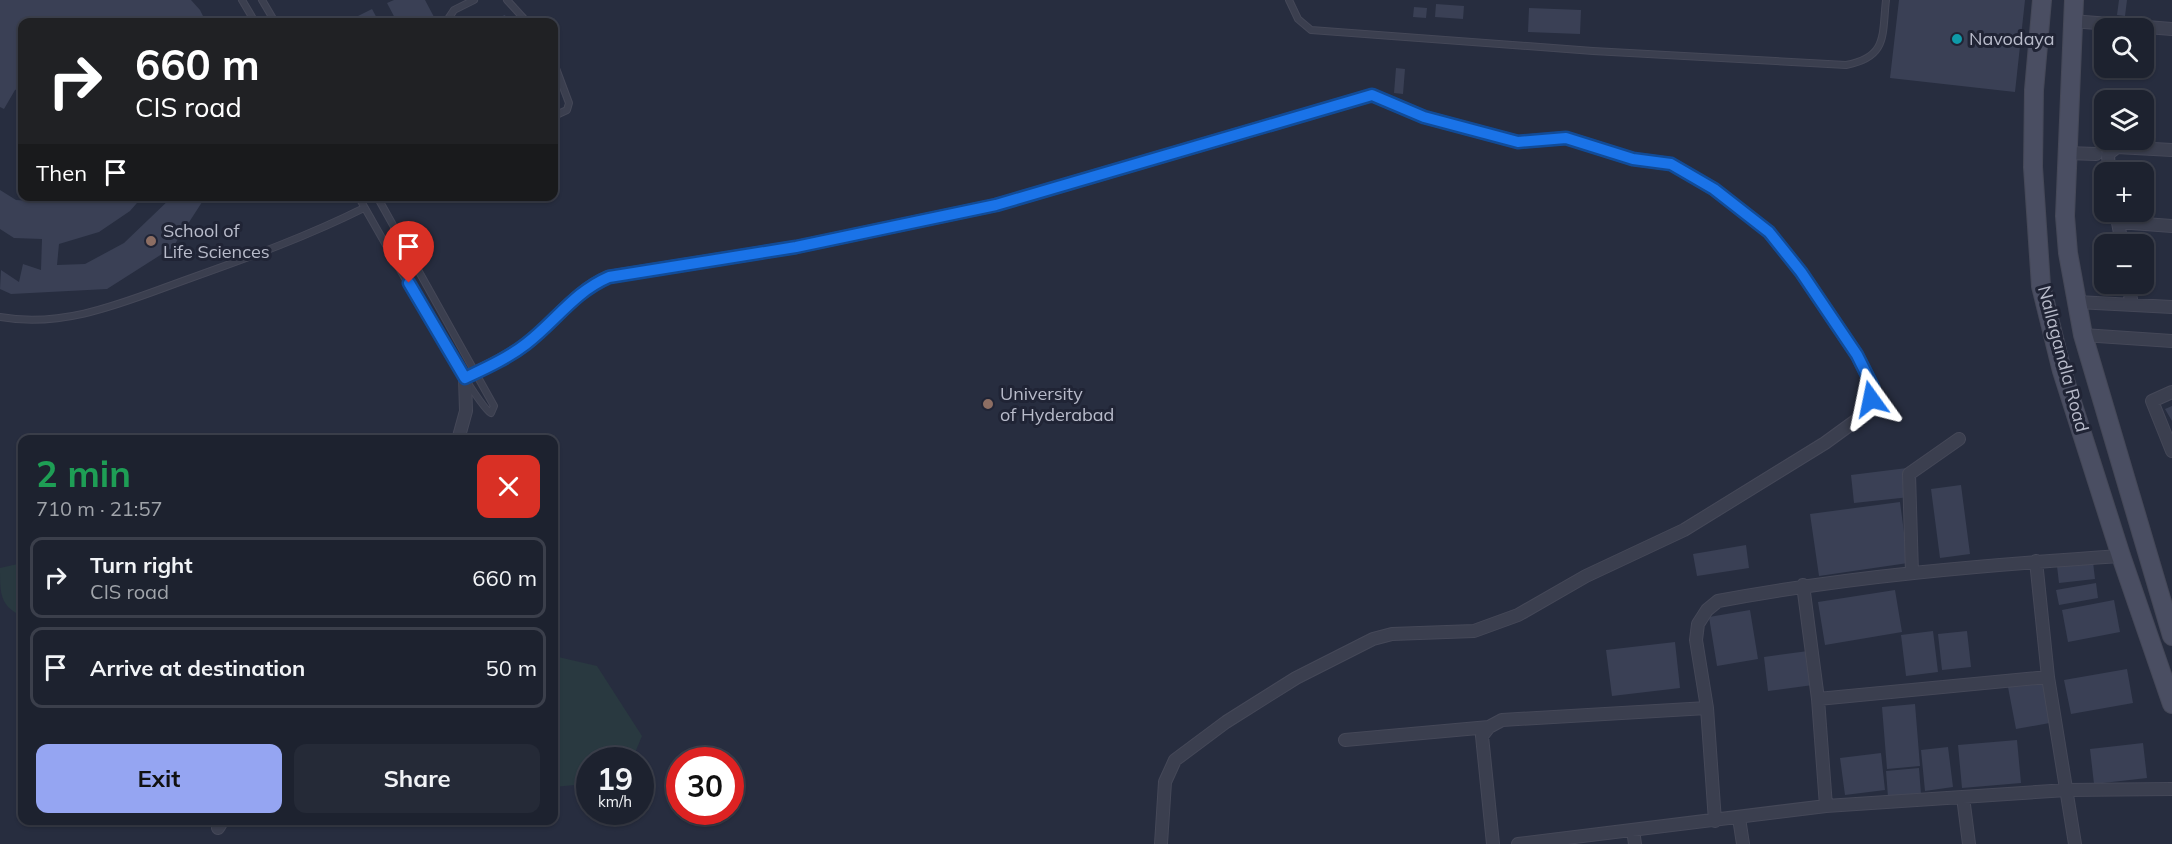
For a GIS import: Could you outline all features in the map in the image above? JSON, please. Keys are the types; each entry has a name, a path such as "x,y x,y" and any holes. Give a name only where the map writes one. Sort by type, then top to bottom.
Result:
{"main road":[{"name":"Nallagandla Road","path":"2042,0 2034,90 2033,167 2041,286 2062,371 2121,556 2172,704"},
{"name":"Nallagandla Road","path":"2074,0 2065,216 2068,254 2084,335 2169,615 2172,636"}],"street":[{"path":"2072,21 2172,29"},
{"path":"459,435 466,411 470,376 528,343 591,285 609,277 796,247 996,205 1372,95 1424,117 1518,142 1566,138 1633,159 1671,164 1714,189 1769,232 1801,272 1857,355 1873,387 1869,411 1825,443 1684,530 1586,576 1529,610 1474,631 1392,634 1373,639 1296,678 1226,722 1175,760 1165,782 1161,844"},
{"path":"2108,162 2108,154 2117,147 2172,150"},
{"path":"2067,153 2096,154"},
{"path":"2148,222 2172,226"},
{"path":"2130,294 2132,304"},
{"path":"2077,302 2172,307"},
{"path":"2084,335 2172,341"},
{"path":"2172,392 2152,401 2172,451"},
{"path":"1912,573 1909,474 1959,439"},
{"path":"1714,821 1707,708 1696,640 1698,624 1707,610 1718,601 1803,585 2036,561 2121,556"},
{"path":"2036,561 2048,677 2074,844"},
{"path":"1803,585 1818,699 1826,806"},
{"path":"1818,699 2048,677"},
{"path":"1345,740 1489,727 1502,720 1707,708"},
{"path":"1489,727 1482,736 1493,844"},
{"path":"1518,844 1826,806 2067,790 2172,789"},
{"path":"1963,797 1969,844"},
{"path":"1739,818 1743,844"},
{"path":"1633,830 1635,844"}],"lane":[{"path":"242,0 253,18"},
{"path":"262,0 273,18"},
{"path":"449,18 454,10 474,0"},
{"path":"507,0 523,18"},
{"path":"1289,0 1298,19 1311,30 1593,51 1846,65 1857,63 1876,52 1881,43 1886,0"},
{"path":"558,74 569,106 558,113"},
{"path":"360,201 470,376 494,406 491,413 485,408 470,376 382,201"},
{"path":"0,316 32,321 75,316 112,306 308,235 364,208"}],"shaded area":[{"path":"18,564 18,614 9,608 3,598 0,568"},
{"path":"558,657 597,666 642,736 637,747 576,747 576,785 558,787"}],"building":[{"path":"0,0 191,0 204,18 18,18 18,89 4,109 0,107"},
{"path":"394,0 425,0 434,17 395,18 387,3"},
{"name":"Navodaya","path":"1899,0 2025,0 2015,92 1890,78"},
{"path":"2119,0 2127,0 2125,16 2117,15"},
{"path":"1436,4 1464,6 1463,19 1435,17"},
{"path":"1414,7 1427,8 1426,18 1413,17"},
{"path":"1529,8 1581,10 1580,34 1528,32"},
{"path":"372,9 377,18 354,18"},
{"path":"1396,68 1405,69 1403,94 1394,93"},
{"name":"School of Life Sciences","path":"0,190 18,201 63,203 67,201 139,201 130,211 99,232 59,244 57,265 85,264 124,243 168,201 203,201 173,247 107,289 11,294 0,289 1,270 19,282 23,264 41,270 42,239 14,238 0,229"},
{"path":"2172,406 2172,421 2165,409"},
{"path":"1907,468 1910,497 1854,503 1851,475"},
{"path":"1961,485 1970,554 1940,558 1931,489"},
{"path":"1900,502 1908,563 1819,576 1810,514"},
{"path":"1746,545 1749,568 1697,576 1693,554"},
{"path":"2093,562 2095,579 2059,583 2057,566"},
{"path":"2096,583 2098,598 2059,605 2056,590"},
{"path":"1895,590 1902,632 1825,645 1818,602"},
{"path":"2114,600 2120,632 2068,642 2062,610"},
{"path":"1750,610 1758,659 1717,666 1709,617"},
{"path":"1933,631 1938,672 1906,676 1901,635"},
{"path":"1967,631 1971,667 1942,670 1938,634"},
{"path":"1675,642 1680,688 1612,696 1606,650"},
{"path":"1808,651 1813,685 1768,691 1764,657"},
{"path":"2127,669 2133,703 2071,714 2064,680"},
{"path":"2047,680 2055,722 2016,729 2008,687"},
{"path":"1915,704 1920,766 1887,769 1882,707"},
{"path":"2017,740 2021,783 1962,788 1958,745"},
{"path":"2143,743 2147,778 2094,784 2090,749"},
{"path":"1948,747 1953,787 1925,791 1921,750"},
{"path":"1881,753 1885,790 1845,795 1840,758"},
{"path":"1919,768 1921,794 1888,797 1886,771"}],"place":[{"name":"Navodaya","path":"1957,39"},
{"name":"School of Life Sciences","path":"151,241"},
{"name":"University of Hyderabad","path":"988,404"}],"route":[{"path":"409,283 465,378 510,356 528,343 591,285 609,277 796,247 996,205 1372,95 1424,117 1518,142 1566,138 1633,159 1671,164 1714,189 1769,232 1801,272 1857,355 1873,387 1871,399"}]}
